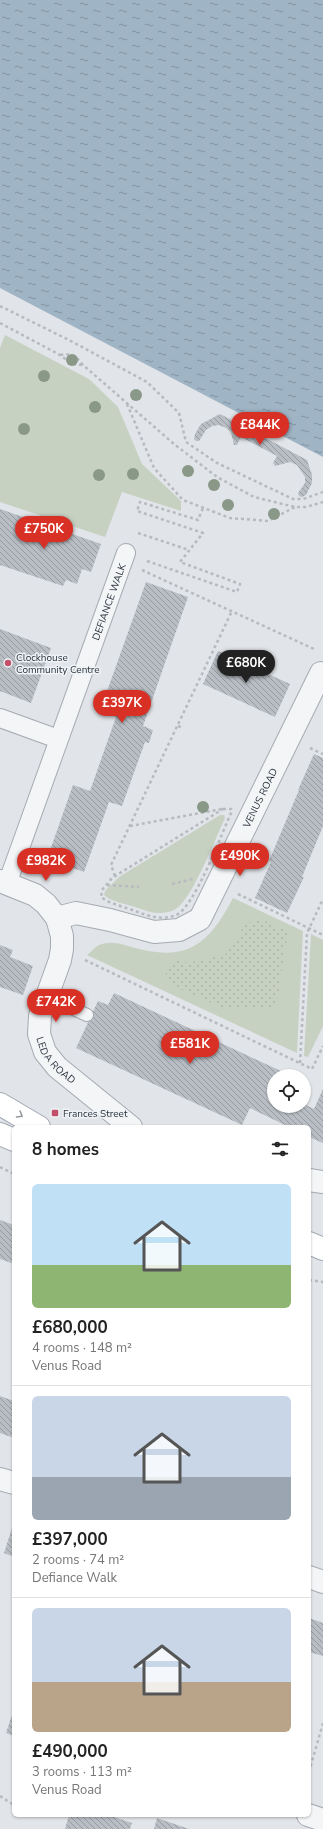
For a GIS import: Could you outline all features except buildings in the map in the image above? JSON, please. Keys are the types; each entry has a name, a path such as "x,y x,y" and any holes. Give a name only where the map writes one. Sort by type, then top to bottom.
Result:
{"main road":[{"path":"0,1104 36,1125"},
{"path":"0,1134 12,1139"},
{"path":"311,1235 323,1238"},
{"path":"311,1244 323,1248"}],"street":[{"name":"DEFIANCE WALK","path":"3,883 125,557"},
{"name":"VENUS ROAD","path":"57,918 76,914 110,920 154,932 179,930 200,918 210,881 322,663"},
{"path":"0,718 58,739"},
{"name":"LEDA ROAD","path":"3,883 35,895 46,904 57,918 62,936 62,949 40,1016 39,1034 45,1052 57,1067 129,1125"},
{"path":"311,1180 323,1182"},
{"path":"0,1479 12,1482"},
{"path":"311,1578 323,1582"},
{"path":"311,1816 323,1820"}],"lane":[{"path":"47,997 87,1015"}],"path":[{"path":"1,307 69,340 147,382 179,413 186,442 217,463 293,499 303,499 323,492"},
{"path":"0,323 60,354 72,364 83,365"},
{"path":"60,354 70,354 77,357 83,365 174,444 217,477 254,497 295,507 306,507 323,502"},
{"path":"126,401 154,468 183,500 230,518 268,520 295,507"},
{"path":"125,557 237,592 240,584 180,562 203,533 137,511 140,502 198,520 203,508"},
{"path":"144,535 189,550"},
{"path":"125,557 232,611 322,663"},
{"path":"115,876 110,865 130,827 232,611"},
{"path":"178,726 184,728"},
{"path":"130,827 223,809 231,809 232,811 210,881 184,910 177,915 166,918 153,917 104,900 100,894 115,876 223,809"},
{"path":"172,884 210,881 323,935"},
{"path":"106,885 139,887"},
{"path":"300,1063 308,933 323,899"},
{"path":"62,949 312,1069 323,1046"},
{"path":"0,1167 12,1173"},
{"path":"311,1280 323,1282"},
{"path":"311,1765 323,1723"},
{"path":"0,1796 12,1804"}],"green space":[{"path":"5,335 89,379 118,407 142,464 181,501 181,511 122,492 105,537 0,502 0,348"},
{"path":"220,815 224,815 225,818 195,883 181,905 174,910 164,913 150,912 115,901 104,895 105,891 119,877"},
{"path":"233,898 303,931 297,1053 87,955 99,945 108,943 122,944 153,952 169,953 195,946 215,927"},
{"path":"262,920 288,931 276,1008 221,1007 173,986 167,979 165,970 170,963 179,960 188,963 226,954 246,923"},
{"path":"311,934 323,940 323,1026 308,1057 304,1056"}],"water":[{"path":"0,0 323,0 323,457 0,288"}],"place":[{"name":"Clockhouse Community Centre","path":"8,663"},
{"name":"Frances Street","path":"55,1113"}]}
